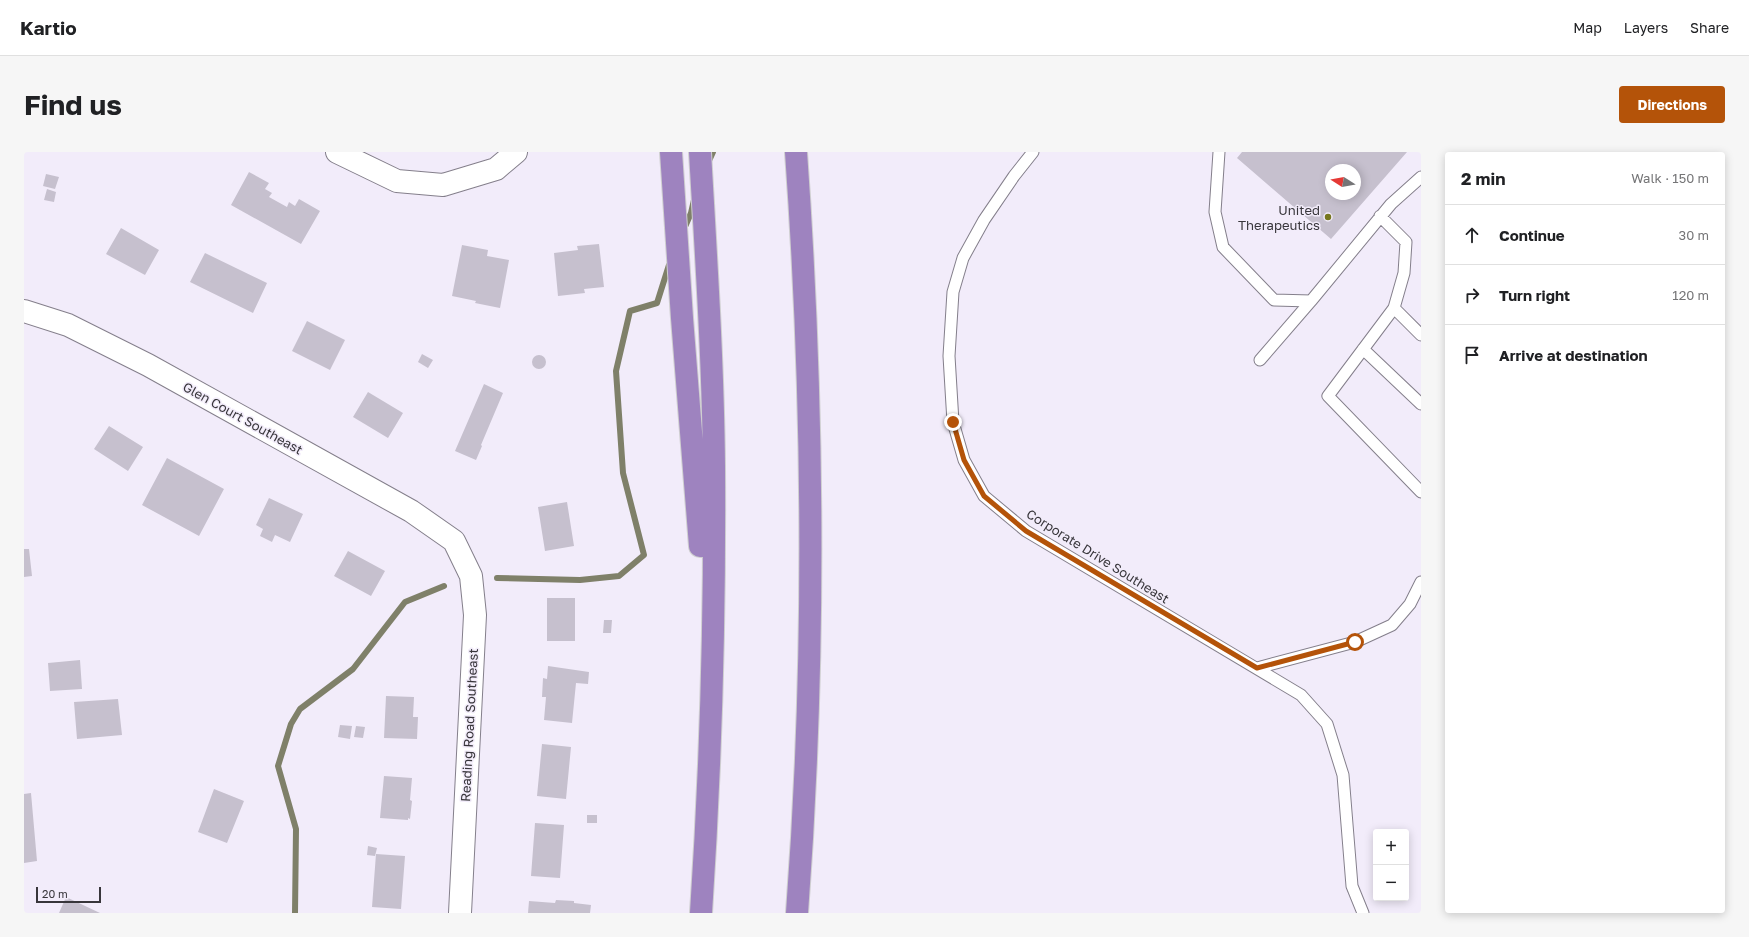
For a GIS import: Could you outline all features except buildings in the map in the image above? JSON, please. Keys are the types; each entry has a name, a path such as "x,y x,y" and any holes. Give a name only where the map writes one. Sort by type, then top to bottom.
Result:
{"highway":[{"path":"671,152 682,318 712,688"},
{"path":"700,152 709,306 714,465 712,688 701,913"},
{"path":"796,152 806,326 810,563 806,754 802,848 797,913"}],"street":[{"path":"337,152 398,181 443,185 496,169 516,152"},
{"name":"Glen Court Southeast","path":"24,311 68,325 148,365 411,511 454,541"},
{"name":"Reading Road Southeast","path":"454,541 471,576 475,615 460,913"}],"lane":[{"name":"Corporate Drive Southeast","path":"1033,152 1014,176 984,220 963,258 953,292 949,356 953,422 964,460 984,496 1026,531 1301,695 1326,724 1343,775 1352,886 1363,913"},
{"path":"1219,152 1215,212 1223,247 1274,300 1311,300"},
{"path":"1260,360 1390,204 1421,178"},
{"path":"1380,216 1406,242 1404,273 1394,308 1328,396 1421,492"},
{"path":"1394,308 1421,335"},
{"path":"1363,349 1421,404"},
{"path":"1257,668 1355,642 1392,625 1410,604 1421,582"}],"waterway":[{"path":"708,163 713,152"},
{"path":"684,229 691,213 694,200"},
{"path":"497,578 580,580 619,576 644,555 623,473 616,371 630,311 657,303 669,265 672,263"},
{"path":"295,913 296,829 278,766 291,724 300,709 353,669 405,602 444,586"}],"place":[{"name":"United Therapeutics","path":"1328,217"}],"route":[{"path":"953,422 964,460 984,496 1026,531 1257,668 1355,642"}]}
